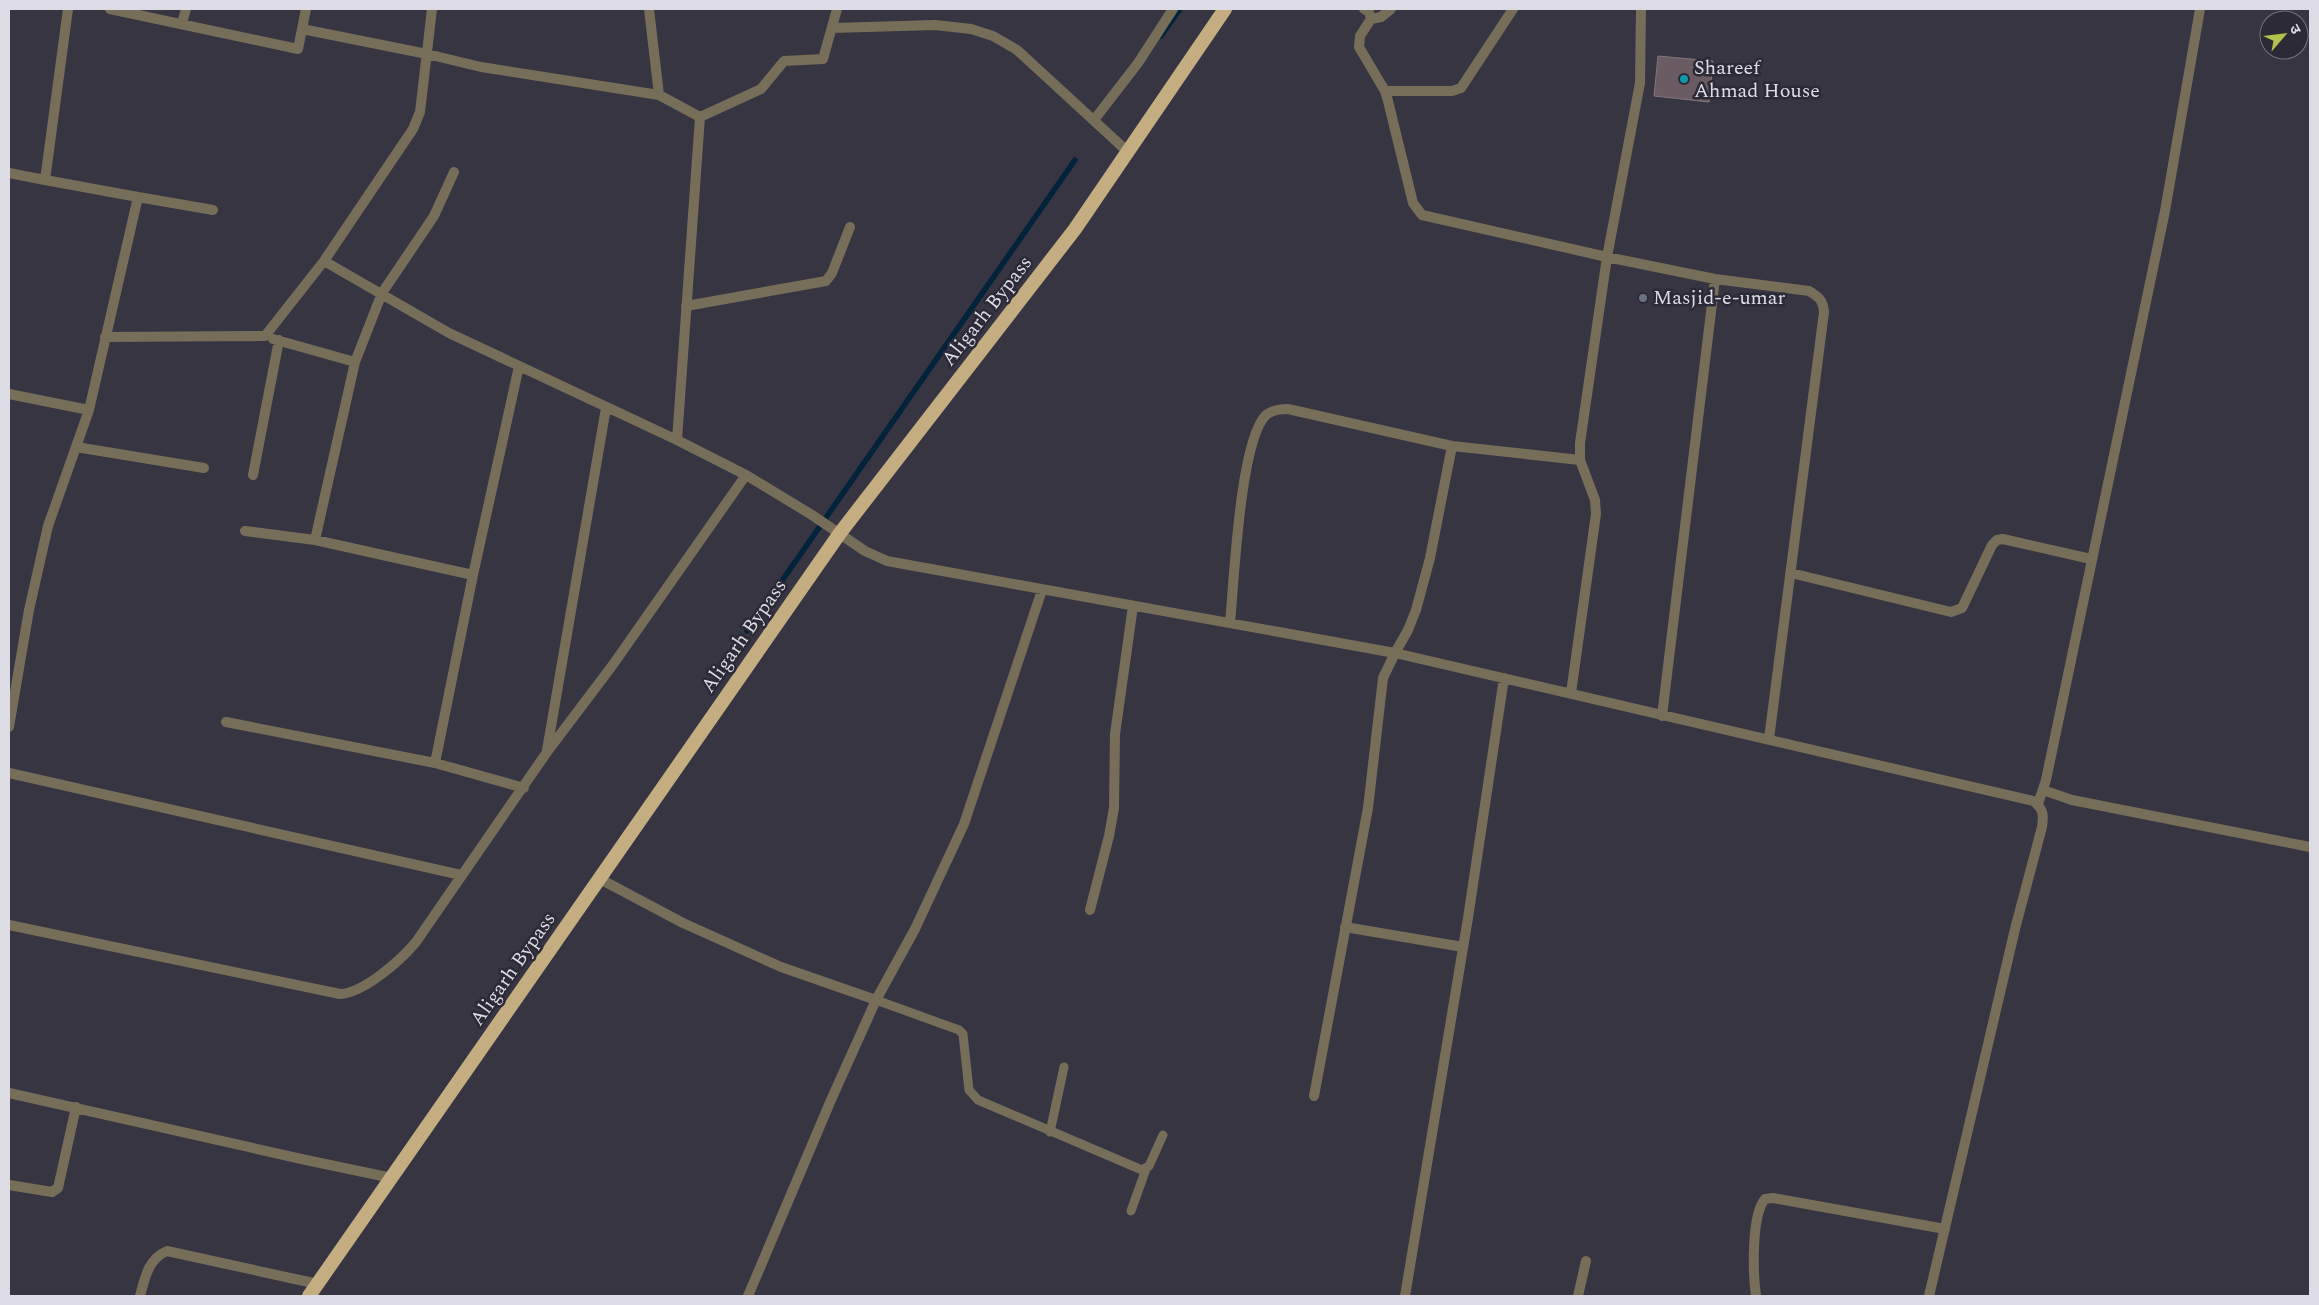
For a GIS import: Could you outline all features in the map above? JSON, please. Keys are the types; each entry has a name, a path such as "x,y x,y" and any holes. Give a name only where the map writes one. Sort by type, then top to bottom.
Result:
{"highway":[{"name":"Aligarh Bypass","path":"309,1296 600,879 835,530 1075,229 1226,9"}],"street":[{"path":"44,180 68,9"},
{"path":"110,9 298,49 306,9"},
{"path":"182,23 186,9"},
{"path":"265,336 324,261 413,129 420,112 432,9"},
{"path":"649,9 659,96"},
{"path":"700,117 761,89 784,62 791,60 823,60 837,9"},
{"path":"1094,120 1138,62 1172,9"},
{"path":"1364,9 1369,12 1371,19 1358,42 1359,47 1385,91 1413,204 1422,215 1606,257 1715,279 1809,291 1819,296 1823,303 1824,312 1769,739"},
{"path":"1371,19 1381,17 1391,9"},
{"path":"1385,91 1452,91 1461,88 1513,9"},
{"path":"1571,693 1596,514 1595,500 1580,460 1580,443 1606,257 1640,83 1641,9"},
{"path":"2038,804 2165,211 2200,9"},
{"path":"832,28 935,25 971,29 992,36 1017,50 1128,152"},
{"path":"302,29 427,54 481,67 659,96 700,117"},
{"path":"677,440 700,117"},
{"path":"315,540 355,362 382,293 434,216 454,172"},
{"path":"9,173 212,210"},
{"path":"9,727 29,610 48,526 89,410 138,197"},
{"path":"686,306 826,281 832,273 850,227"},
{"path":"324,261 449,333 677,440 746,475 812,515 865,551 887,560 1042,590 1395,653 2033,800 2038,804 2044,815 2042,827 2015,929 1929,1296"},
{"path":"1662,716 1715,279"},
{"path":"105,337 265,336 355,362"},
{"path":"253,475 279,340"},
{"path":"435,763 473,575 519,366"},
{"path":"9,394 89,410"},
{"path":"547,752 606,408"},
{"path":"1230,623 1242,491 1259,424 1267,414 1277,410 1288,409 1452,446 1580,460"},
{"path":"1314,1096 1368,808 1383,678 1408,630 1418,602 1430,558 1452,446"},
{"path":"76,447 204,468"},
{"path":"9,926 340,994 350,994 406,953 524,788 547,752 612,666 746,475"},
{"path":"245,531 315,540 473,575"},
{"path":"1791,573 1952,612 1962,608 1992,545 1997,540 2003,539 2091,559"},
{"path":"748,1296 831,1100 876,1000 915,929 964,824 1042,590"},
{"path":"1090,910 1110,836 1114,808 1115,734 1133,606"},
{"path":"1405,1296 1463,947 1504,678"},
{"path":"226,722 435,763 524,788"},
{"path":"9,774 461,875"},
{"path":"2042,790 2072,800 2310,847"},
{"path":"600,879 683,924 772,963 876,1000"},
{"path":"1346,927 1463,947"},
{"path":"9,1093 392,1178"},
{"path":"9,1185 52,1192 58,1188 76,1107"},
{"path":"1756,1296 1753,1261 1759,1211 1765,1199 1773,1198 1945,1229"},
{"path":"140,1296 146,1272 160,1254 167,1251 318,1284"},
{"path":"1578,1296 1586,1261"}],"lane":[{"path":"876,1000 959,1030 965,1040 969,1090 972,1096 1050,1132 1138,1169 1146,1169"},
{"path":"1050,1132 1064,1067"},
{"path":"1131,1211 1146,1169 1163,1135"}],"building":[{"name":"Shareef Ahmad House","path":"1658,56 1713,61 1709,102 1654,96"}],"waterway":[{"path":"1161,36 1180,9"},
{"path":"747,631 1075,160"}],"place":[{"name":"Shareef Ahmad House","path":"1684,79"},
{"name":"Masjid-e-umar","path":"1643,298"}]}
